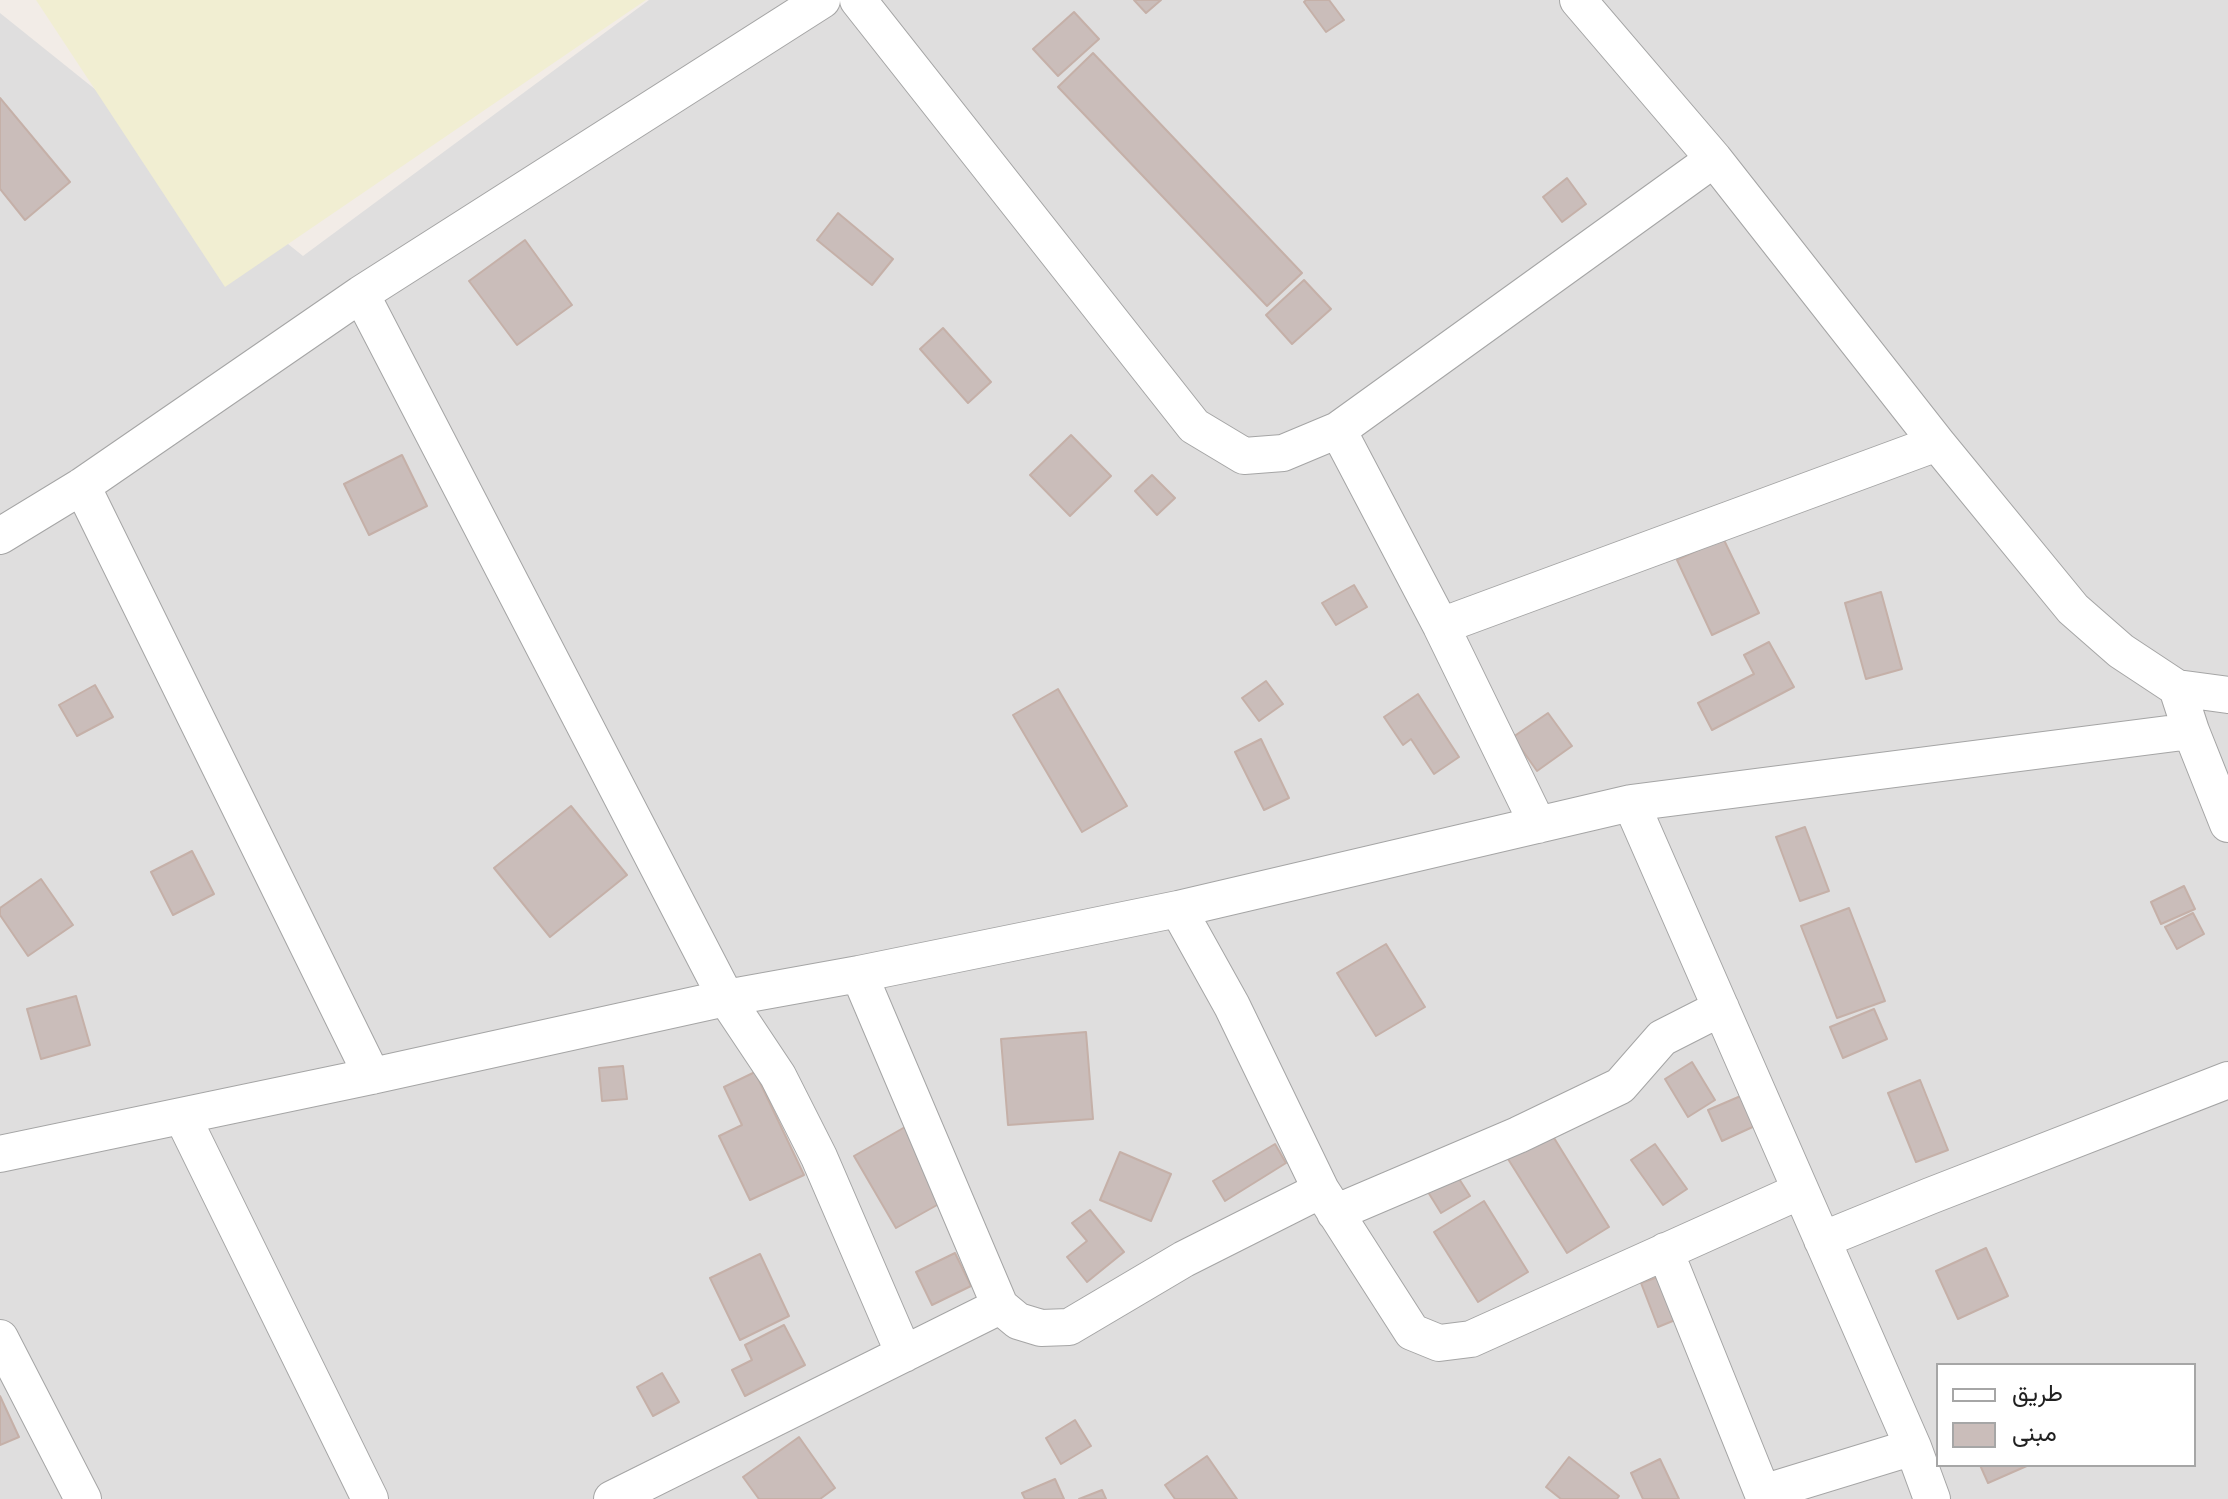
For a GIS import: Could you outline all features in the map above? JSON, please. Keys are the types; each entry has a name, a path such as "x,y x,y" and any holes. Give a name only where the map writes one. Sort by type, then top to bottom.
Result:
{"street":[{"path":"0,536 82,486 361,294 822,0"},
{"path":"858,0 1194,426 1244,456 1283,453 1338,430 1714,159"},
{"path":"1578,0 1714,159 1937,443 2073,609 2121,651 2177,688 2228,695"},
{"path":"361,294 726,998 778,1076 819,1157 904,1354"},
{"path":"1338,430 1441,626 1538,825"},
{"path":"1441,626 1937,443"},
{"path":"82,486 372,1076"},
{"path":"2177,688 2228,824"},
{"path":"0,1154 726,998 1178,909 1631,803 2191,731"},
{"path":"1631,803 1913,1447 1932,1499"},
{"path":"1178,909 1232,1006 1328,1201 1412,1332 1439,1343 1471,1339 1800,1191"},
{"path":"859,974 1000,1306 1018,1321 1041,1328 1069,1327 1184,1259 1328,1201 1518,1135 1620,1086 1662,1038 1721,1008"},
{"path":"1822,1240 2228,1080"},
{"path":"182,1116 370,1499"},
{"path":"1665,1251 1764,1496 1913,1447"},
{"path":"612,1499 1000,1306"},
{"path":"0,1338 83,1499"}],"shaded area":[{"path":"36,0 646,0 225,287"},
{"path":"649,0 2228,0 2228,1499 0,1499 0,13 303,256"}],"building":[{"path":"1134,0 1161,0 1146,13"},
{"path":"1329,0 1344,20 1326,32 1304,2"},
{"path":"1074,12 1099,39 1058,76 1033,49"},
{"path":"1093,53 1302,273 1267,306 1058,87"},
{"path":"0,98 70,182 25,220 0,189"},
{"path":"1567,178 1586,204 1562,222 1543,197"},
{"path":"838,213 893,259 872,285 817,240"},
{"path":"525,240 572,305 517,345 469,281"},
{"path":"1304,280 1331,309 1292,344 1266,315"},
{"path":"943,328 991,382 968,403 920,349"},
{"path":"1071,435 1111,476 1070,516 1030,475"},
{"path":"402,455 427,506 369,535 344,484"},
{"path":"1152,475 1175,498 1157,515 1135,491"},
{"path":"1723,538 1759,613 1712,635 1677,560"},
{"path":"1354,585 1367,607 1336,625 1322,603"},
{"path":"1881,592 1902,669 1866,679 1845,603"},
{"path":"1769,642 1794,687 1712,730 1698,703 1754,674 1744,655"},
{"path":"1266,681 1283,704 1259,721 1242,698"},
{"path":"95,685 113,717 77,736 59,705"},
{"path":"1058,689 1127,806 1082,832 1013,715"},
{"path":"1418,694 1459,757 1434,774 1411,739 1403,745 1384,717"},
{"path":"1548,713 1572,746 1537,771 1513,737"},
{"path":"1261,739 1289,798 1264,810 1235,752"},
{"path":"571,806 627,875 550,937 494,868"},
{"path":"1805,827 1829,891 1800,901 1776,837"},
{"path":"192,851 214,894 173,915 151,872"},
{"path":"41,879 73,925 28,956 0,915 0,908"},
{"path":"2184,886 2195,909 2161,924 2151,902"},
{"path":"1849,908 1885,1001 1837,1018 1801,926"},
{"path":"2193,913 2204,934 2177,949 2165,927"},
{"path":"1386,944 1425,1007 1376,1036 1337,973"},
{"path":"76,996 90,1045 41,1059 27,1009"},
{"path":"1874,1009 1887,1039 1843,1058 1830,1027"},
{"path":"1086,1032 1093,1119 1008,1125 1001,1039"},
{"path":"1692,1062 1715,1100 1688,1117 1665,1079"},
{"path":"623,1066 627,1099 602,1101 599,1068"},
{"path":"755,1072 804,1175 750,1200 719,1136 742,1125 724,1087"},
{"path":"1920,1080 1948,1150 1916,1162 1888,1093"},
{"path":"1743,1095 1757,1125 1722,1141 1708,1110"},
{"path":"1546,1125 1609,1227 1567,1253 1503,1151"},
{"path":"905,1127 946,1200 896,1228 854,1156"},
{"path":"1275,1144 1286,1163 1225,1201 1213,1181"},
{"path":"1655,1144 1687,1189 1663,1205 1631,1160"},
{"path":"1120,1152 1171,1174 1151,1221 1100,1200"},
{"path":"1456,1174 1470,1196 1441,1213 1428,1192"},
{"path":"1484,1201 1528,1272 1478,1302 1434,1232"},
{"path":"1090,1210 1124,1252 1087,1282 1067,1257 1087,1241 1072,1223"},
{"path":"1986,1248 2008,1296 1958,1319 1936,1271"},
{"path":"955,1253 971,1286 932,1305 916,1272"},
{"path":"760,1254 789,1316 740,1340 710,1278"},
{"path":"1669,1273 1685,1316 1658,1327 1641,1283"},
{"path":"784,1325 805,1365 745,1396 732,1370 752,1360 745,1345"},
{"path":"662,1373 679,1402 653,1416 637,1387"},
{"path":"0,1396 19,1437 0,1445"},
{"path":"1075,1420 1091,1446 1061,1464 1046,1438"},
{"path":"799,1437 835,1488 820,1499 759,1499 743,1477"},
{"path":"1207,1456 1237,1499 1175,1499 1165,1485"},
{"path":"1569,1457 1619,1496 1617,1499 1561,1499 1546,1487"},
{"path":"1660,1459 1679,1499 1643,1499 1631,1473"},
{"path":"1981,1467 2024,1467 1988,1483"},
{"path":"1055,1479 1064,1499 1025,1499 1022,1493"},
{"path":"1102,1490 1106,1499 1079,1499"}]}
